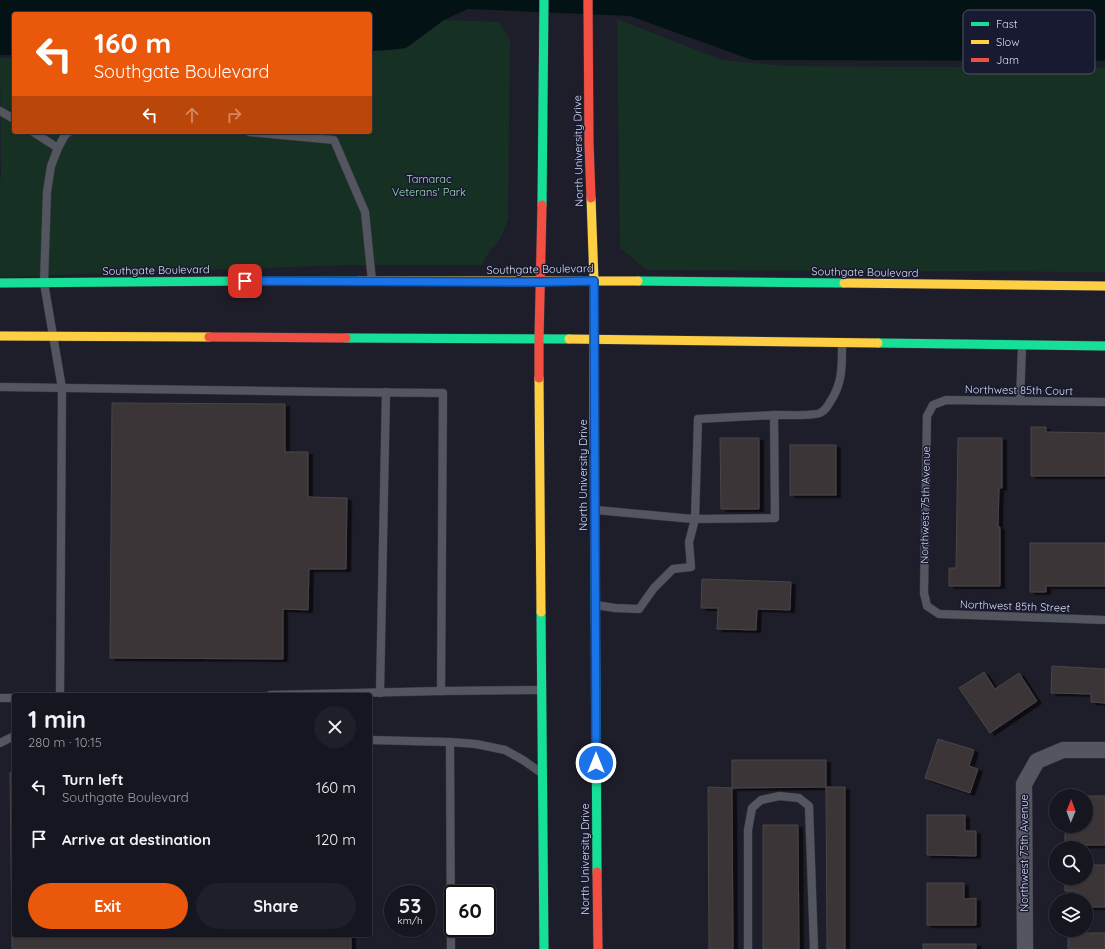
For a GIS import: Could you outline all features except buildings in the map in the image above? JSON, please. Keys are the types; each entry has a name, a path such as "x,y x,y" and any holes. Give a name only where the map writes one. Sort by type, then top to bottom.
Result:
{"main road":[{"path":"544,0 539,339 544,949"},
{"name":"North University Drive","path":"588,0 589,143 594,281 598,949"},
{"name":"Southgate Boulevard","path":"0,283 594,281 1105,286"},
{"path":"0,336 539,339 1105,346"},
{"path":"544,930 549,949"}],"street":[{"name":"Northwest 75th Avenue","path":"1025,949 1024,784 1037,761 1063,750 1105,750"}],"lane":[{"path":"0,111 12,119"},
{"path":"36,134 58,148"},
{"path":"60,693 62,388 44,283 47,192 51,166 58,148 66,134"},
{"path":"270,134 334,140 365,212 372,282"},
{"path":"596,605 638,609 654,588 673,569 691,567 689,542 695,519 698,419 819,414 827,407 840,384 842,343"},
{"path":"1020,401 1022,345"},
{"path":"0,387 443,393 441,691"},
{"path":"380,693 386,392"},
{"name":"Northwest 85th Court","path":"933,405 946,400 1105,402"},
{"name":"Northwest 75th Avenue","path":"927,606 924,593 927,416 933,405"},
{"path":"595,510 695,519 775,518 774,415"},
{"name":"Northwest 85th Street","path":"927,606 939,614 1105,620"},
{"path":"372,693 543,690"},
{"path":"0,698 12,698"},
{"path":"0,744 12,737"},
{"path":"372,740 476,744 505,750 543,774"},
{"path":"450,742 450,949"},
{"path":"748,949 748,830 752,808 761,800 779,796 799,798 809,806 814,949"}],"green space":[{"path":"617,19 722,60 785,66 963,67 963,74 1095,74 1095,68 1105,68 1105,272 647,270 620,248"},
{"name":"Tamarac Veterans' Park","path":"444,20 499,22 510,40 508,220 499,241 490,250 482,265 345,265 0,277 0,58 12,58 12,134 372,134 372,51 406,48"}],"shaded area":[{"path":"0,0 1105,0 1105,61 1095,61 1095,10 963,10 963,61 752,60 630,16 468,9 444,20 406,48 372,51 372,12 12,12 12,55 0,55"}],"traffic: fast":[{"path":"542,205 544,0"},
{"path":"0,283 359,281"},
{"path":"638,281 844,283"},
{"path":"346,338 569,339"},
{"path":"878,343 1105,346"},
{"path":"595,563 597,872"},
{"path":"541,612 544,949"}],"traffic: slow":[{"path":"591,198 594,281 594,424"},
{"path":"359,281 638,281"},
{"path":"844,283 1105,286"},
{"path":"0,336 209,337"},
{"path":"569,339 878,343"},
{"path":"539,378 541,612"}],"traffic: jam":[{"path":"588,0 591,198"},
{"path":"539,378 542,205"},
{"path":"209,337 346,338"},
{"path":"594,424 595,563"},
{"path":"597,872 598,949"}],"route":[{"path":"245,281 594,281 596,763"}]}
